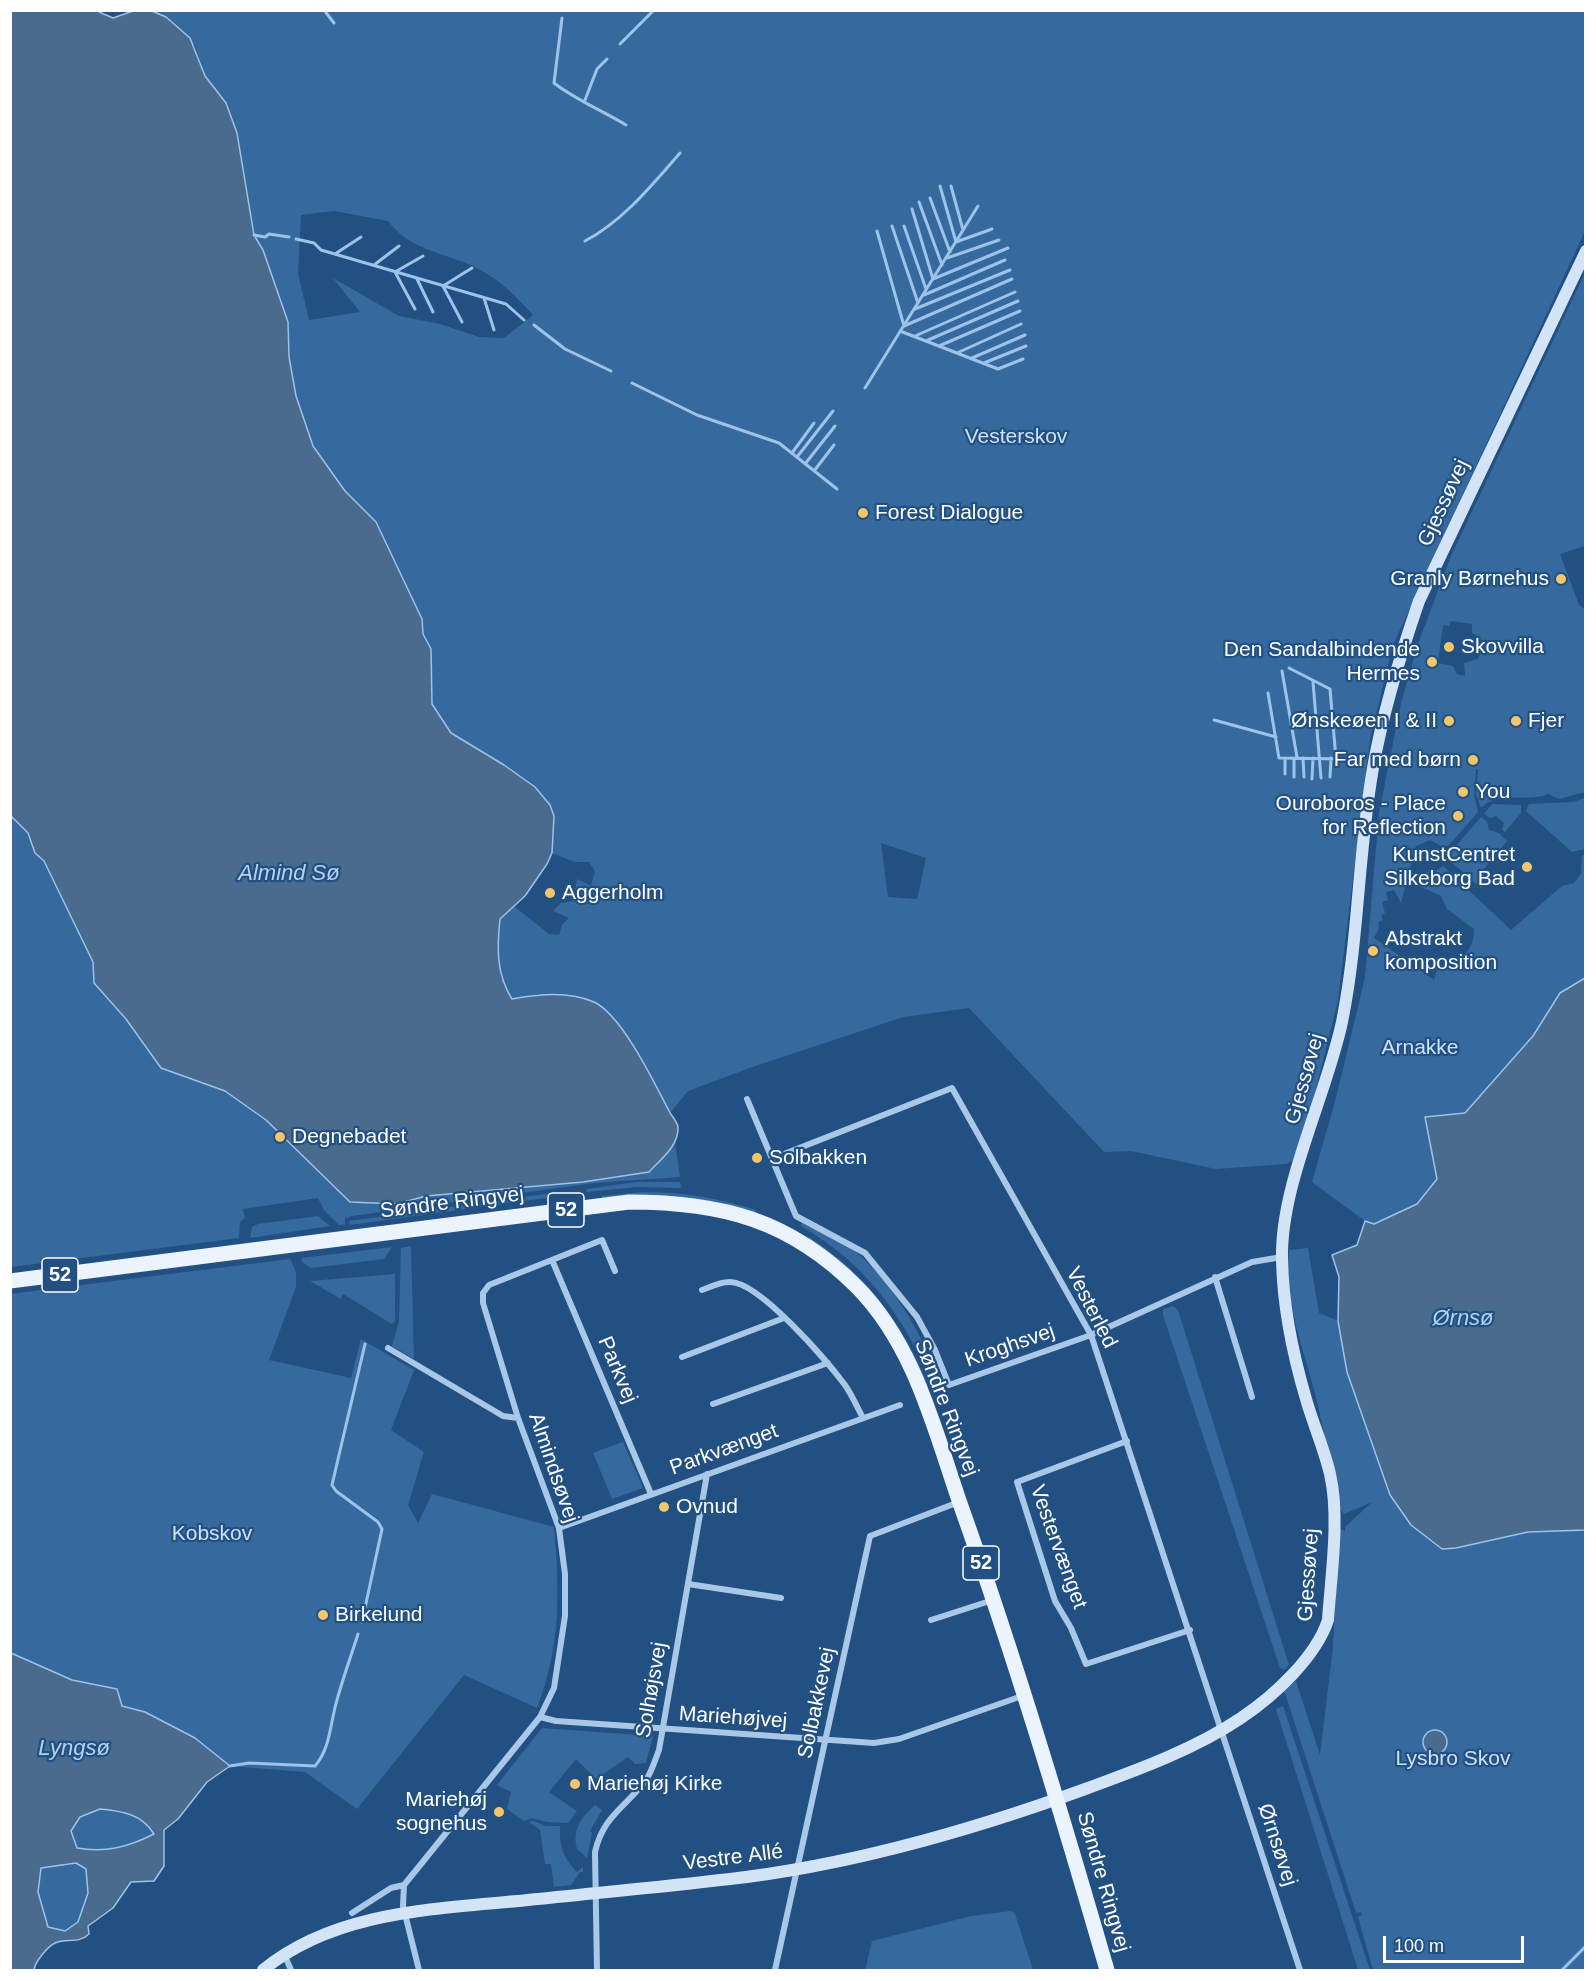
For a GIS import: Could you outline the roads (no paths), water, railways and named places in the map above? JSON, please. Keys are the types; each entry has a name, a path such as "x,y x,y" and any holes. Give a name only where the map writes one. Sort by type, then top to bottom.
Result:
{"main road":[{"name":"Søndre Ringvej","path":"10,1281 629,1202 674,1202 712,1206 790,1235 833,1265 870,1301 905,1352 925,1401 1025,1695 1107,1971"}],"street":[{"name":"Gjessøvej","path":"1057,1800 1163,1758 1222,1730 1244,1716 1301,1665 1322,1638 1328,1620 1333,1518 1330,1474 1300,1375 1284,1286 1282,1256 1284,1233 1293,1185 1326,1084 1342,1024 1354,958 1373,769 1398,662 1419,601 1586,251"},
{"name":"Vesterled","path":"784,1155 952,1089 1091,1335 1222,1730"},
{"name":"Kroghsvej","path":"747,1099 796,1216 866,1253 917,1317 935,1350 949,1385 1091,1335 1252,1262 1282,1256"},
{"name":"Almindsøvej","path":"404,1886 540,1717 554,1688 565,1616 565,1574 559,1527 518,1418 483,1303 483,1293 489,1285 602,1240 615,1271"},
{"name":"Parkvej","path":"552,1260 651,1494"},
{"path":"1215,1277 1252,1397"},
{"path":"702,1290 730,1281 751,1290 784,1318 828,1363 847,1388 863,1418"},
{"path":"682,1356 784,1318"},
{"path":"388,1348 497,1412 518,1418"},
{"path":"713,1404 828,1363"},
{"name":"Parkvænget","path":"559,1527 900,1405"},
{"name":"Vestervænget","path":"1127,1442 1017,1482 1052,1590 1086,1664 1190,1630"},
{"name":"Solhøjsvej","path":"597,1971 594,1868 599,1836 615,1811 646,1780 658,1750 707,1474"},
{"name":"Solbakkevej","path":"776,1971 870,1536 960,1502"},
{"path":"688,1584 781,1598"},
{"path":"931,1620 993,1600"},
{"name":"Mariehøjvej","path":"540,1717 556,1722 874,1743 899,1739 1025,1695"},
{"name":"Ørnsøvej","path":"1222,1730 1300,1971"},
{"name":"Vestre Allé","path":"263,1971 285,1956 328,1933 406,1913 798,1869 990,1822 1057,1800"},
{"path":"352,1913 391,1888 404,1886 406,1913 419,1971"},
{"path":"285,1956 291,1971"}],"water":[{"name":"Almind Sø","path":"136,10 152,11 166,17 190,38 205,76 226,103 237,133 254,235 263,250 288,322 289,357 296,396 313,446 345,491 376,522 422,619 423,634 431,649 432,704 451,733 535,787 550,805 554,816 552,853 547,864 525,896 500,919 498,940 503,980 512,999 553,994 575,996 594,1002 605,1009 616,1021 637,1051 678,1127 672,1146 649,1172 583,1182 426,1196 397,1204 350,1202 266,1120 225,1091 161,1068 126,1019 94,983 93,962 44,861 35,853 28,833 11,816 10,11 97,11 113,18"},
{"name":"Ørnsø","path":"1585,978 1585,1530 1528,1532 1442,1549 1411,1525 1390,1495 1347,1372 1338,1321 1339,1277 1332,1255 1357,1245 1365,1221 1374,1224 1417,1204 1437,1179 1425,1117 1465,1113 1533,1036 1560,993"},
{"name":"Lyngsø","path":"11,1653 72,1680 117,1689 122,1706 145,1712 195,1738 230,1766 207,1782 178,1819 164,1830 164,1866 154,1881 131,1882 113,1908 88,1926 89,1934 81,1939 55,1943 45,1951 34,1970 11,1970","holes":["100,1809 131,1815 144,1822 154,1834 117,1848 98,1850 77,1848 71,1831 80,1817","76,1863 86,1869 88,1893 78,1922 65,1931 48,1927 38,1892 41,1868"]},
{"path":"1435,1730 1443,1734 1447,1742 1443,1750 1435,1754 1427,1750 1423,1742 1427,1734"}],"waterway":[{"path":"324,10 334,23"},
{"path":"620,44 654,10"},
{"path":"562,18 554,83 626,125"},
{"path":"585,100 597,69 607,59"},
{"path":"585,241 624,213 648,190 680,153"},
{"path":"940,186 956,242 992,229"},
{"path":"951,186 963,230"},
{"path":"930,198 950,252"},
{"path":"919,202 942,265"},
{"path":"865,388 978,206"},
{"path":"912,209 933,279 1008,248"},
{"path":"892,226 918,303"},
{"path":"904,226 926,289"},
{"path":"877,231 904,326 1012,279"},
{"path":"254,235 265,237 269,234 289,237"},
{"path":"335,254 361,237"},
{"path":"296,239 314,243 321,250 506,304 524,320"},
{"path":"947,258 999,240"},
{"path":"374,265 399,246"},
{"path":"415,309 395,272 423,256"},
{"path":"924,295 1005,260"},
{"path":"462,322 443,286 472,268"},
{"path":"915,309 1010,270"},
{"path":"417,279 433,312"},
{"path":"915,336 1015,292"},
{"path":"484,298 494,330"},
{"path":"926,341 1018,301"},
{"path":"939,346 1020,311"},
{"path":"957,353 1021,324"},
{"path":"534,325 565,349 611,371"},
{"path":"900,331 998,369 1023,359"},
{"path":"972,358 1025,335"},
{"path":"984,363 1026,346"},
{"path":"632,383 697,415 779,443 837,489"},
{"path":"797,457 833,411"},
{"path":"792,453 814,423"},
{"path":"805,464 835,426"},
{"path":"814,471 834,445"},
{"path":"1289,668 1330,689 1336,759"},
{"path":"1282,671 1297,757"},
{"path":"1313,682 1321,778"},
{"path":"1268,693 1279,758 1343,759"},
{"path":"1214,720 1276,737"},
{"path":"1285,758 1285,774"},
{"path":"1294,758 1294,777"},
{"path":"1303,758 1304,777"},
{"path":"1312,779 1313,758"},
{"path":"1330,777 1331,758"},
{"path":"362,1622 382,1529 378,1522 336,1491 332,1485 365,1344"},
{"path":"230,1766 249,1763 315,1766 327,1743 339,1692 358,1634"},
{"path":"1562,1970 1586,1946"}],"place":[{"name":"Forest Dialogue","path":"863,513"},
{"name":"Granly Børnehus","path":"1561,579"},
{"name":"Skovvilla","path":"1449,647"},
{"name":"Den Sandalbindende Hermes","path":"1432,662"},
{"name":"Ønskeøen I & II","path":"1449,721"},
{"name":"Fjer","path":"1516,721"},
{"name":"Far med børn","path":"1473,760"},
{"name":"You","path":"1463,792"},
{"name":"Ouroboros - Place for Reflection","path":"1458,816"},
{"name":"KunstCentret Silkeborg Bad","path":"1527,867"},
{"name":"Aggerholm","path":"550,893"},
{"name":"Abstrakt komposition","path":"1373,951"},
{"name":"Degnebadet","path":"280,1137"},
{"name":"Solbakken","path":"757,1158"},
{"name":"Ovnud","path":"664,1507"},
{"name":"Birkelund","path":"323,1615"},
{"name":"Mariehøj Kirke","path":"575,1784"},
{"name":"Mariehøj sognehus","path":"499,1812"}],"park label":[{"name":"Vesterskov","path":"1016,437"},
{"name":"Arnakke","path":"1420,1048"},
{"name":"Kobskov","path":"212,1534"},
{"name":"Lysbro Skov","path":"1453,1759"}]}
